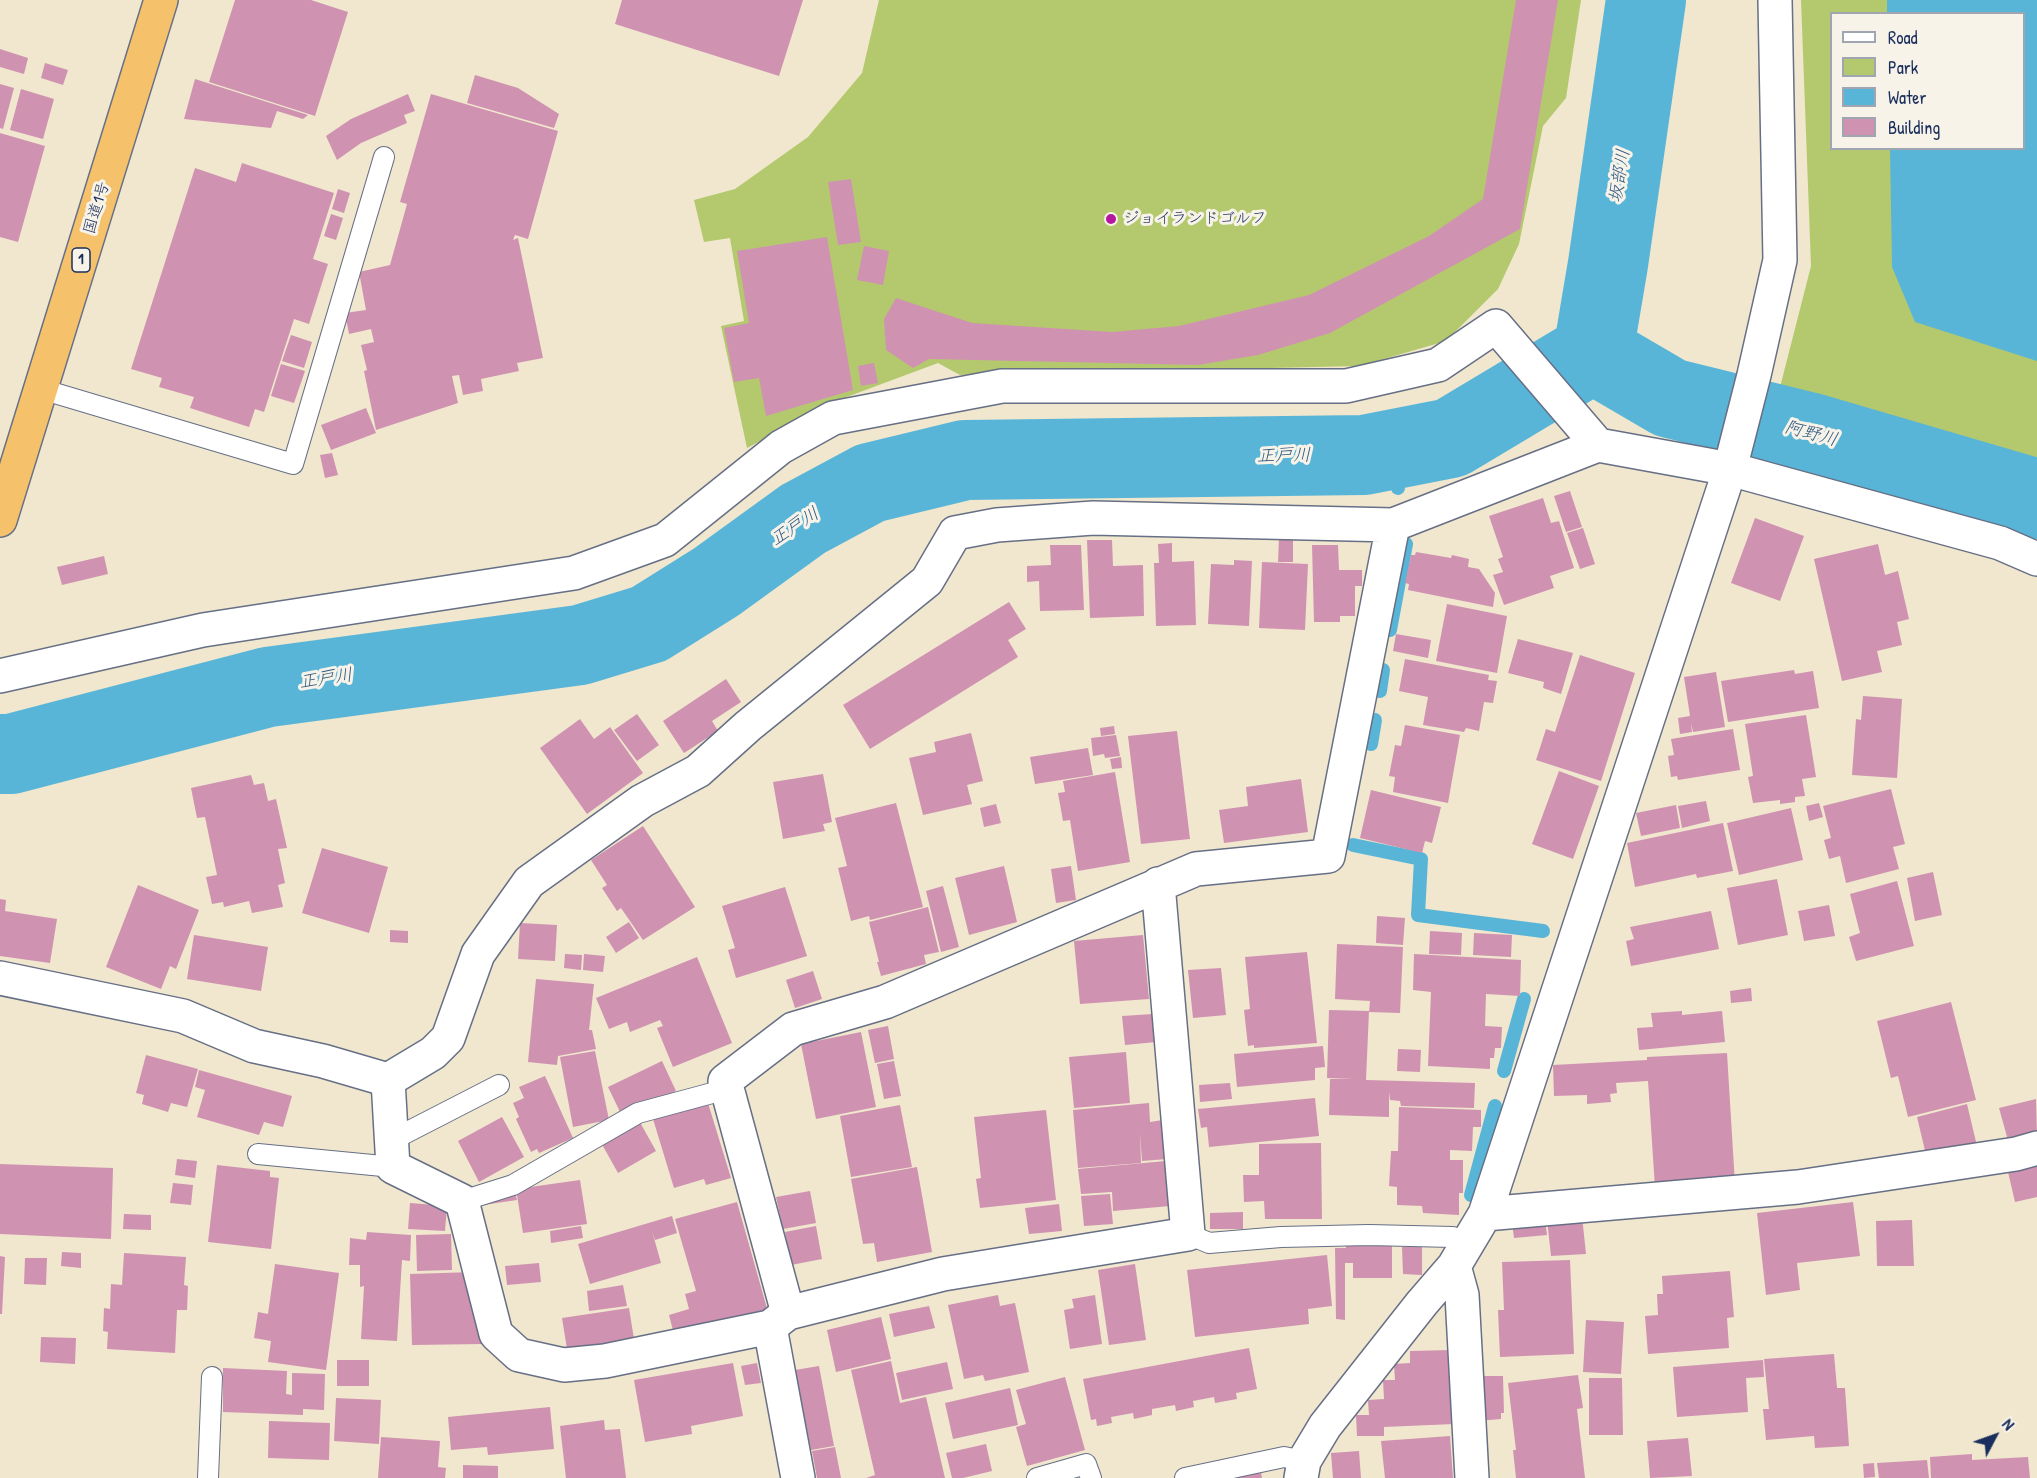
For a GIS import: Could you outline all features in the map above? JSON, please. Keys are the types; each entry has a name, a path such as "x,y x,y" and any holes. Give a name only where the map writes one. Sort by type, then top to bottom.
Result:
{"highway":[{"name":"国道1号","path":"0,520 161,0"}],"street":[{"path":"1303,1469 1325,1426 1460,1256 1485,1214 1732,462 1780,260 1775,0"},
{"path":"0,676 203,630 574,573 665,540 781,447 833,418 1002,386 1346,386 1438,365 1496,326 1598,445"},
{"path":"0,978 183,1016 254,1046 323,1061 388,1080 433,1053 448,1038 478,954 529,882 642,801 698,771 748,726 927,581 955,533 997,525 1093,518 1393,525 1598,445 1732,462 2000,543 2037,559"},
{"path":"798,1478 779,1320 725,1081 793,1029 885,1002 1196,869 1328,856 1393,525"},
{"path":"388,1080 393,1154 462,1201 496,1334 519,1355 564,1365 605,1361 779,1320 943,1274 1188,1234 1158,884"},
{"path":"1485,1214 1798,1187 2016,1154 2037,1148"},
{"path":"1460,1256 1472,1478"}],"lane":[{"path":"41,388 293,464 384,157"},
{"path":"258,1154 393,1154 499,1085"},
{"path":"462,1201 513,1185 638,1113 727,1089"},
{"path":"1188,1234 1209,1243 1281,1237 1370,1235 1453,1237 1460,1256"},
{"path":"208,1478 212,1377"},
{"path":"1185,1478 1284,1457 1303,1469"},
{"path":"1037,1478 1086,1464 1091,1478"}],"green space":[{"name":"ジョイランドゴルフ","path":"879,0 1581,0 1566,98 1543,126 1519,244 1498,289 1446,341 1360,366 960,375 938,363 836,401 747,448 721,326 744,321 730,238 704,242 694,200 735,189 808,137 862,73"},
{"path":"1801,0 2037,0 2037,474 1777,399 1811,266"}],"water":[{"path":"1887,0 2037,0 2037,361 1915,322 1892,267 1890,150 2025,150 2025,12 1887,12"}],"building":[{"path":"235,0 311,0 348,12 315,116 209,82"},
{"path":"622,0 803,0 779,76 615,24"},
{"path":"1516,0 1558,0 1520,229 1330,333 1258,355 1198,365 929,359 913,368 886,350 884,319 896,298 972,323 1112,332 1179,326 1309,295 1429,236 1483,199"},
{"path":"0,49 28,58 24,74 0,67"},
{"path":"45,63 68,70 63,85 41,78"},
{"path":"475,75 518,88 559,114 554,128 467,103"},
{"path":"195,79 308,115 303,119 277,111 271,128 184,119"},
{"path":"0,84 14,88 3,129 0,128"},
{"path":"21,89 54,99 43,139 10,130"},
{"path":"408,94 415,111 404,115 407,123 361,143 337,160 326,136 351,119"},
{"path":"431,94 558,131 528,239 515,235 513,240 518,238 543,358 517,363 519,371 481,379 483,391 463,395 459,375 452,376 458,403 376,430 361,345 374,342 371,329 349,334 345,313 366,310 359,272 390,265 407,204 400,202"},
{"path":"0,133 45,146 18,242 0,237"},
{"path":"242,163 334,193 313,259 328,264 309,324 294,319 264,412 255,409 249,427 190,408 194,397 159,387 162,378 131,369 195,168 236,182"},
{"path":"851,179 861,242 838,245 828,182"},
{"path":"338,189 350,193 344,213 332,209"},
{"path":"331,214 343,218 336,240 324,236"},
{"path":"827,237 853,390 766,416 759,378 734,382 724,328 749,323 737,251"},
{"path":"864,246 889,251 883,285 857,280"},
{"path":"291,335 312,342 304,368 282,361"},
{"path":"874,363 878,383 861,386 858,366"},
{"path":"281,364 305,371 294,403 271,396"},
{"path":"366,408 376,433 331,450 321,425"},
{"path":"332,453 338,475 325,478 320,455"},
{"path":"1570,491 1582,527 1566,532 1554,496"},
{"path":"1543,498 1551,523 1559,521 1574,568 1550,576 1554,588 1504,605 1493,575 1503,572 1498,559 1503,557 1489,516"},
{"path":"1755,518 1804,536 1780,601 1731,583"},
{"path":"1583,528 1595,564 1580,569 1567,533"},
{"path":"1279,537 1293,538 1293,562 1278,562"},
{"path":"1087,540 1112,540 1113,566 1143,565 1144,616 1090,618"},
{"path":"1172,543 1172,562 1194,561 1196,625 1156,626 1154,563 1159,563 1158,544"},
{"path":"1878,544 1885,575 1898,571 1909,619 1897,622 1902,645 1877,651 1882,672 1842,681 1814,559"},
{"path":"1050,545 1081,545 1084,610 1040,611 1039,581 1027,582 1027,566 1051,565"},
{"path":"1312,545 1338,545 1339,570 1362,570 1362,586 1355,586 1355,616 1340,616 1340,622 1314,622"},
{"path":"1416,552 1469,559 1468,567 1479,569 1495,593 1493,607 1408,590 1409,584 1405,583 1411,555 1415,555"},
{"path":"104,556 108,574 62,585 57,567"},
{"path":"1234,560 1252,561 1249,626 1208,624 1211,564 1234,565"},
{"path":"1262,562 1308,564 1305,630 1259,628"},
{"path":"1009,602 1026,629 1008,640 1018,657 870,749 843,705"},
{"path":"1447,604 1507,616 1497,673 1436,661"},
{"path":"1396,634 1431,640 1428,658 1393,651"},
{"path":"1518,639 1573,653 1561,694 1543,688 1544,682 1508,673"},
{"path":"1580,655 1635,673 1601,781 1536,760 1546,729 1555,732"},
{"path":"1405,659 1489,675 1488,680 1497,681 1493,703 1484,702 1479,731 1466,728 1464,732 1423,725 1428,697 1399,691"},
{"path":"1794,670 1795,674 1813,671 1819,708 1728,722 1721,681"},
{"path":"1716,672 1725,727 1693,732 1691,723 1692,732 1680,734 1678,718 1690,716 1684,677"},
{"path":"726,679 741,702 712,721 718,731 684,753 663,721"},
{"path":"1863,696 1902,699 1897,778 1852,775 1856,719 1861,720"},
{"path":"637,714 659,745 637,761 614,730"},
{"path":"1806,715 1816,777 1802,779 1805,796 1795,797 1795,802 1780,804 1780,800 1753,803 1748,777 1753,776 1745,724"},
{"path":"580,719 594,739 610,727 643,773 587,814 540,748"},
{"path":"1405,725 1460,735 1448,803 1393,792 1395,777 1389,776 1395,745 1401,746"},
{"path":"1114,726 1115,734 1101,736 1100,728"},
{"path":"1733,729 1740,770 1678,780 1677,776 1671,777 1668,756 1674,755 1671,739"},
{"path":"1177,731 1190,839 1141,844 1128,736"},
{"path":"971,733 983,781 967,785 972,804 923,815 909,758 936,752 934,742"},
{"path":"1116,735 1120,756 1105,758 1104,754 1093,756 1091,738"},
{"path":"1088,748 1093,775 1035,784 1030,757"},
{"path":"1121,757 1122,768 1112,769 1110,759"},
{"path":"1559,771 1599,786 1573,859 1532,844"},
{"path":"1115,772 1130,862 1078,871 1070,820 1063,821 1058,793 1065,792 1063,781"},
{"path":"823,774 832,822 823,824 825,831 783,839 773,782"},
{"path":"251,775 254,785 264,783 268,801 276,799 287,848 278,849 285,883 278,885 283,907 252,913 249,901 224,907 223,902 212,904 206,877 217,875 205,817 197,818 191,788"},
{"path":"1301,779 1308,832 1224,843 1219,810 1248,806 1246,787"},
{"path":"1891,789 1905,844 1893,847 1899,869 1846,883 1840,856 1829,859 1824,840 1831,838 1823,806"},
{"path":"1371,790 1441,807 1432,843 1425,841 1422,853 1360,838"},
{"path":"1706,801 1710,821 1682,828 1678,806"},
{"path":"896,803 923,907 870,920 869,916 851,921 838,868 847,866 835,818"},
{"path":"1819,803 1823,817 1809,821 1806,806"},
{"path":"996,804 1001,823 984,827 980,808"},
{"path":"1676,805 1680,828 1641,836 1636,813"},
{"path":"1791,808 1803,860 1739,875 1727,823"},
{"path":"1723,823 1733,871 1697,878 1696,874 1635,887 1627,843"},
{"path":"643,826 695,907 643,940 621,908 617,911 602,888 607,885 591,860"},
{"path":"322,848 388,867 369,933 302,913"},
{"path":"1004,866 1017,922 969,935 955,878"},
{"path":"1071,866 1076,900 1056,903 1051,869"},
{"path":"1933,872 1942,915 1915,921 1907,878"},
{"path":"1777,879 1788,935 1738,945 1727,888"},
{"path":"1897,881 1914,946 1856,961 1849,937 1860,933 1850,894"},
{"path":"138,885 199,910 176,969 170,966 161,989 106,967"},
{"path":"943,886 959,947 941,952 926,891"},
{"path":"785,887 807,956 736,978 728,950 735,948 722,906"},
{"path":"0,899 6,900 5,911 57,919 50,963 0,956"},
{"path":"1829,905 1835,936 1804,941 1798,911"},
{"path":"928,907 939,952 924,955 926,964 881,976 869,922"},
{"path":"1711,911 1719,949 1631,966 1626,941 1634,939 1630,927"},
{"path":"1377,916 1405,918 1403,945 1376,943"},
{"path":"629,922 639,938 616,953 606,937"},
{"path":"520,923 557,925 555,961 518,959"},
{"path":"390,930 408,931 408,943 390,942"},
{"path":"1430,931 1462,933 1461,955 1429,954"},
{"path":"1474,933 1512,935 1511,957 1473,955"},
{"path":"194,935 268,947 261,991 187,979"},
{"path":"1143,935 1149,999 1080,1004 1074,941"},
{"path":"1337,944 1403,947 1400,1013 1369,1012 1370,1001 1335,999"},
{"path":"1307,952 1317,1043 1254,1048 1254,1045 1248,1046 1244,1010 1250,1009 1245,957"},
{"path":"565,954 582,955 581,970 564,968"},
{"path":"584,954 605,956 603,972 583,970"},
{"path":"1414,954 1521,960 1520,996 1486,994 1485,1026 1502,1027 1501,1048 1495,1048 1494,1058 1490,1058 1490,1069 1428,1066 1431,992 1413,990"},
{"path":"697,957 732,1043 673,1067 657,1028 663,1026 660,1020 630,1032 627,1022 609,1029 596,998"},
{"path":"1221,968 1226,1015 1193,1018 1188,970"},
{"path":"813,971 822,999 795,1008 786,980"},
{"path":"536,979 594,984 589,1030 592,1030 596,1049 558,1056 557,1065 528,1062"},
{"path":"1751,988 1752,1001 1731,1003 1730,991"},
{"path":"1951,1002 1976,1100 1908,1117 1898,1076 1891,1078 1877,1021"},
{"path":"1329,1010 1369,1011 1366,1080 1475,1083 1474,1108 1401,1106 1400,1101 1390,1100 1389,1092 1389,1117 1329,1115 1330,1079 1353,1079 1327,1078"},
{"path":"1682,1011 1682,1015 1722,1011 1725,1042 1639,1050 1637,1028 1653,1027 1651,1013"},
{"path":"1153,1014 1156,1042 1125,1045 1122,1016"},
{"path":"888,1026 894,1059 875,1063 868,1030"},
{"path":"861,1032 876,1107 816,1119 801,1044"},
{"path":"1323,1046 1325,1067 1315,1068 1315,1080 1237,1087 1234,1054"},
{"path":"1398,1049 1421,1050 1420,1072 1397,1071"},
{"path":"595,1051 609,1120 573,1127 560,1057"},
{"path":"1126,1052 1130,1103 1074,1108 1069,1057"},
{"path":"1727,1053 1735,1184 1655,1188 1648,1081 1616,1083 1617,1093 1610,1094 1611,1102 1587,1104 1587,1095 1554,1096 1553,1065"},
{"path":"146,1055 198,1069 187,1107 171,1103 168,1112 142,1104 144,1095 136,1093"},
{"path":"662,1061 676,1091 622,1116 608,1087"},
{"path":"894,1061 901,1096 884,1099 877,1064"},
{"path":"199,1070 292,1096 283,1127 264,1122 259,1135 197,1117 205,1090 195,1087"},
{"path":"545,1076 573,1138 539,1153 537,1149 531,1152 516,1119 519,1117 513,1103 524,1098 519,1087"},
{"path":"1230,1083 1232,1099 1200,1102 1199,1085"},
{"path":"1315,1098 1319,1136 1209,1147 1207,1127 1201,1128 1198,1109"},
{"path":"2036,1099 2037,1137 2009,1144 1999,1108"},
{"path":"708,1103 731,1178 706,1185 704,1179 674,1188 653,1119"},
{"path":"1149,1103 1150,1122 1163,1120 1167,1159 1142,1161 1140,1133 1141,1163 1078,1168 1073,1110"},
{"path":"1967,1104 1977,1146 1927,1159 1917,1117"},
{"path":"900,1105 912,1167 851,1177 840,1116"},
{"path":"1399,1107 1481,1110 1481,1127 1473,1127 1472,1151 1450,1150 1450,1160 1463,1160 1463,1193 1459,1193 1459,1215 1423,1213 1422,1206 1397,1205 1397,1187 1389,1186 1391,1151 1398,1151"},
{"path":"1046,1110 1056,1200 980,1208 976,1179 981,1178 974,1117"},
{"path":"502,1117 524,1157 479,1182 458,1141"},
{"path":"637,1117 656,1151 618,1173 599,1139"},
{"path":"1321,1143 1322,1219 1265,1219 1264,1201 1244,1202 1243,1175 1259,1175 1259,1144"},
{"path":"177,1159 197,1161 195,1178 175,1175"},
{"path":"1166,1161 1170,1206 1113,1211 1112,1192 1081,1194 1078,1169"},
{"path":"0,1164 113,1168 111,1239 0,1234"},
{"path":"217,1165 270,1171 270,1177 279,1178 271,1249 208,1242"},
{"path":"2037,1165 2037,1197 2015,1202 2008,1172"},
{"path":"917,1167 932,1252 877,1262 874,1243 863,1244 851,1179"},
{"path":"580,1180 587,1224 523,1233 516,1189"},
{"path":"173,1183 193,1185 191,1205 170,1203"},
{"path":"810,1191 816,1223 783,1229 776,1197"},
{"path":"515,1192 517,1200 483,1205 481,1197"},
{"path":"1110,1194 1113,1224 1084,1226 1081,1196"},
{"path":"737,1202 768,1312 675,1338 669,1315 689,1309 685,1294 696,1291 675,1219"},
{"path":"1853,1202 1860,1256 1797,1263 1800,1290 1766,1295 1757,1213"},
{"path":"410,1203 447,1206 445,1231 408,1229"},
{"path":"1059,1204 1062,1231 1029,1234 1025,1208"},
{"path":"1243,1212 1243,1229 1210,1229 1210,1213"},
{"path":"124,1214 151,1215 151,1230 123,1229"},
{"path":"672,1216 677,1233 655,1240 652,1231 661,1263 590,1284 578,1244"},
{"path":"1582,1216 1586,1254 1551,1256 1547,1219"},
{"path":"1545,1220 1547,1235 1514,1238 1512,1223"},
{"path":"1912,1220 1914,1266 1877,1266 1876,1221"},
{"path":"581,1226 583,1238 551,1243 550,1231"},
{"path":"816,1226 822,1259 791,1265 785,1232"},
{"path":"367,1232 411,1235 410,1261 402,1260 397,1341 361,1339 364,1286 360,1287 360,1265 349,1265 350,1238 366,1240"},
{"path":"451,1234 452,1270 417,1271 416,1235"},
{"path":"1346,1245 1392,1245 1392,1278 1353,1278 1353,1263 1345,1263 1345,1320 1336,1319 1335,1248 1346,1248"},
{"path":"1402,1247 1422,1247 1422,1275 1403,1274"},
{"path":"62,1252 81,1253 81,1268 61,1266"},
{"path":"124,1253 186,1257 184,1285 188,1286 187,1310 177,1310 175,1353 107,1349 108,1332 103,1331 104,1308 110,1309 111,1284 122,1285"},
{"path":"1327,1255 1332,1306 1308,1309 1309,1324 1195,1337 1187,1270"},
{"path":"0,1256 5,1257 2,1314 0,1314"},
{"path":"25,1258 47,1258 46,1285 24,1284"},
{"path":"1570,1260 1574,1354 1500,1357 1498,1310 1504,1310 1502,1262"},
{"path":"539,1263 541,1282 507,1285 505,1266"},
{"path":"275,1264 339,1273 326,1370 268,1362 271,1341 254,1338 258,1312 268,1314"},
{"path":"1135,1264 1146,1340 1109,1345 1098,1270"},
{"path":"1730,1271 1734,1317 1727,1318 1729,1348 1648,1354 1645,1316 1658,1315 1657,1294 1663,1294 1662,1276"},
{"path":"474,1272 482,1307 483,1344 412,1345 410,1274"},
{"path":"623,1285 627,1306 589,1311 587,1291"},
{"path":"998,1295 1000,1306 1015,1303 1029,1372 985,1381 983,1375 964,1379 948,1305"},
{"path":"1095,1295 1102,1344 1070,1349 1064,1310 1074,1308 1072,1299"},
{"path":"929,1306 935,1328 894,1337 889,1314"},
{"path":"629,1308 634,1339 567,1349 562,1318"},
{"path":"881,1317 891,1359 836,1372 827,1330"},
{"path":"1586,1320 1624,1322 1621,1374 1583,1372"},
{"path":"41,1337 76,1338 75,1364 40,1362"},
{"path":"1249,1348 1257,1389 1236,1393 1237,1399 1215,1403 1214,1397 1193,1401 1194,1407 1176,1411 1175,1405 1152,1409 1152,1415 1134,1419 1133,1413 1111,1417 1112,1423 1097,1426 1096,1419 1091,1420 1083,1379"},
{"path":"1451,1350 1454,1424 1384,1427 1384,1436 1357,1436 1356,1415 1369,1415 1368,1400 1384,1399 1383,1380 1395,1380 1394,1364 1410,1363 1410,1351"},
{"path":"1834,1354 1837,1388 1845,1388 1849,1446 1815,1448 1814,1436 1766,1440 1763,1409 1769,1409 1764,1359"},
{"path":"337,1360 369,1360 369,1386 337,1386"},
{"path":"1763,1360 1764,1377 1746,1378 1748,1412 1677,1417 1673,1367"},
{"path":"891,1361 900,1403 926,1397 945,1478 866,1478 875,1475 851,1370"},
{"path":"947,1362 953,1389 902,1400 896,1373"},
{"path":"733,1363 743,1416 691,1426 692,1434 645,1442 634,1380"},
{"path":"757,1363 761,1383 745,1385 741,1366"},
{"path":"819,1366 834,1446 811,1450 795,1370"},
{"path":"223,1368 287,1371 286,1394 292,1395 292,1373 325,1374 324,1410 303,1409 303,1415 223,1412"},
{"path":"1578,1375 1583,1408 1577,1409 1585,1478 1516,1478 1513,1450 1516,1450 1508,1383"},
{"path":"1475,1376 1503,1376 1504,1413 1501,1413 1501,1419 1477,1421"},
{"path":"1065,1377 1085,1450 1027,1466 1016,1427 1026,1424 1016,1390"},
{"path":"1589,1378 1622,1378 1623,1435 1589,1435"},
{"path":"1010,1388 1018,1425 953,1439 945,1403"},
{"path":"336,1398 381,1400 379,1444 334,1441"},
{"path":"550,1407 554,1449 488,1455 487,1447 451,1450 448,1417"},
{"path":"604,1420 605,1430 620,1429 626,1478 566,1478 560,1426"},
{"path":"269,1421 330,1423 329,1460 268,1458"},
{"path":"1450,1436 1453,1478 1385,1478 1381,1441"},
{"path":"381,1437 440,1441 438,1467 446,1468 445,1478 378,1478"},
{"path":"1688,1438 1692,1476 1650,1478 1647,1441"},
{"path":"986,1444 992,1471 963,1478 952,1478 946,1453"},
{"path":"835,1447 841,1478 817,1478 812,1451"},
{"path":"1359,1451 1361,1478 1333,1478 1331,1453"},
{"path":"1972,1454 1972,1460 2028,1457 2030,1478 1931,1478 1930,1457"},
{"path":"1927,1460 1929,1478 1879,1478 1877,1463"},
{"path":"1874,1463 1875,1477 1864,1478 1863,1464"},
{"path":"463,1465 498,1466 498,1478 463,1478"},
{"path":"1260,1467 1262,1478 1218,1478"}],"waterway":[{"name":"坂部川","path":"1593,353 1646,0"},
{"name":"阿野川","path":"1593,353 1670,398 1808,432 2037,499"},
{"name":"正戸川","path":"0,754 11,754 268,687 580,645 649,624 716,582 803,519 870,483 965,460 1364,455 1451,438 1593,353"},
{"path":"1393,450 1398,488"},
{"path":"1390,630 1406,544"},
{"path":"1380,691 1383,670"},
{"path":"1371,744 1375,720"},
{"path":"1353,845 1421,859 1418,915 1543,931"},
{"path":"1504,1071 1524,999"},
{"path":"1471,1195 1495,1106"}],"place":[{"name":"ジョイランドゴルフ","path":"1111,219"}]}
